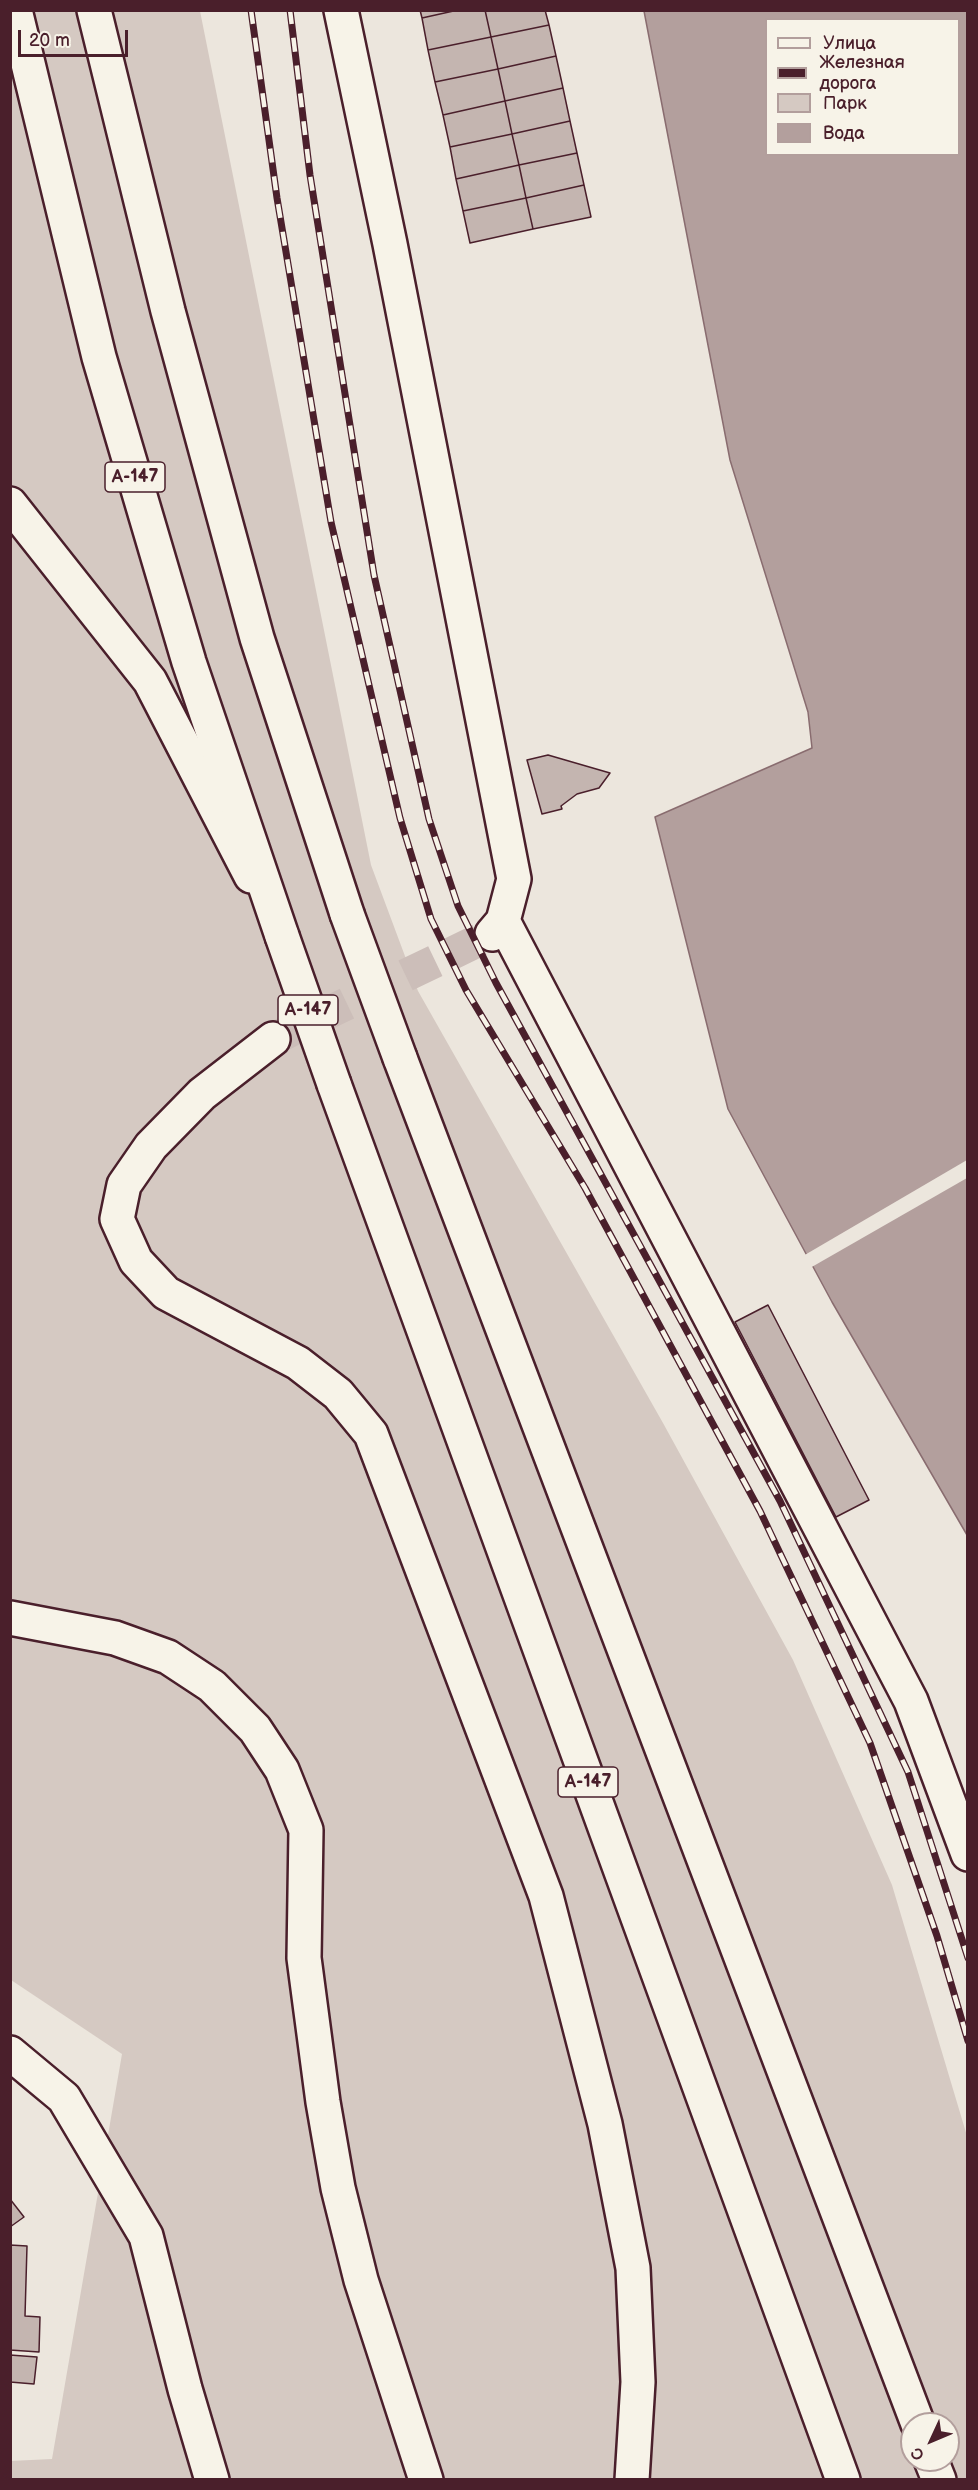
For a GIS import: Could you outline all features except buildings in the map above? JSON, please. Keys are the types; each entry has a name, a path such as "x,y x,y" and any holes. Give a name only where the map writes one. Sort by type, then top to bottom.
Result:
{"main road":[{"name":"А-147","path":"15,10 99,357 189,662 334,1084 843,2480"},
{"path":"94,10 168,311 257,638 347,914 913,2412"},
{"path":"341,10 390,244 514,879 497,928 911,1701 968,1854"},
{"path":"10,504 150,681 282,936"},
{"path":"273,1039 202,1094 151,1146 124,1185 117,1219 136,1261 166,1293 298,1363 338,1394 371,1434 546,1896 605,2124 633,2268 638,2382 632,2480"},
{"path":"10,1618 115,1638 168,1657 219,1693 255,1729 282,1770 306,1830 304,1958 338,2188 361,2280 426,2480"},
{"path":"10,2053 64,2098 146,2236 185,2389 212,2480"}],"green space":[{"path":"11,11 200,11 371,865 418,991 663,1423 793,1660 892,1885 967,2136 967,2479 11,2480 10,2461 52,2459 122,2054 11,1980"}],"water":[{"path":"644,11 967,11 967,1535 832,1302 728,1109 655,817 812,748 808,712 730,460"}],"pier":[{"path":"967,1160 967,1178 810,1268 803,1256"}],"tunnel":[{"path":"273,1039 492,934"}],"railway":[{"path":"251,10 277,198 331,522 400,818 431,919 466,990 585,1188 760,1511 870,1743 937,1936 968,2041"},
{"path":"290,10 310,175 374,575 429,819 458,906 496,983 780,1501 908,1772 968,1958"}]}
